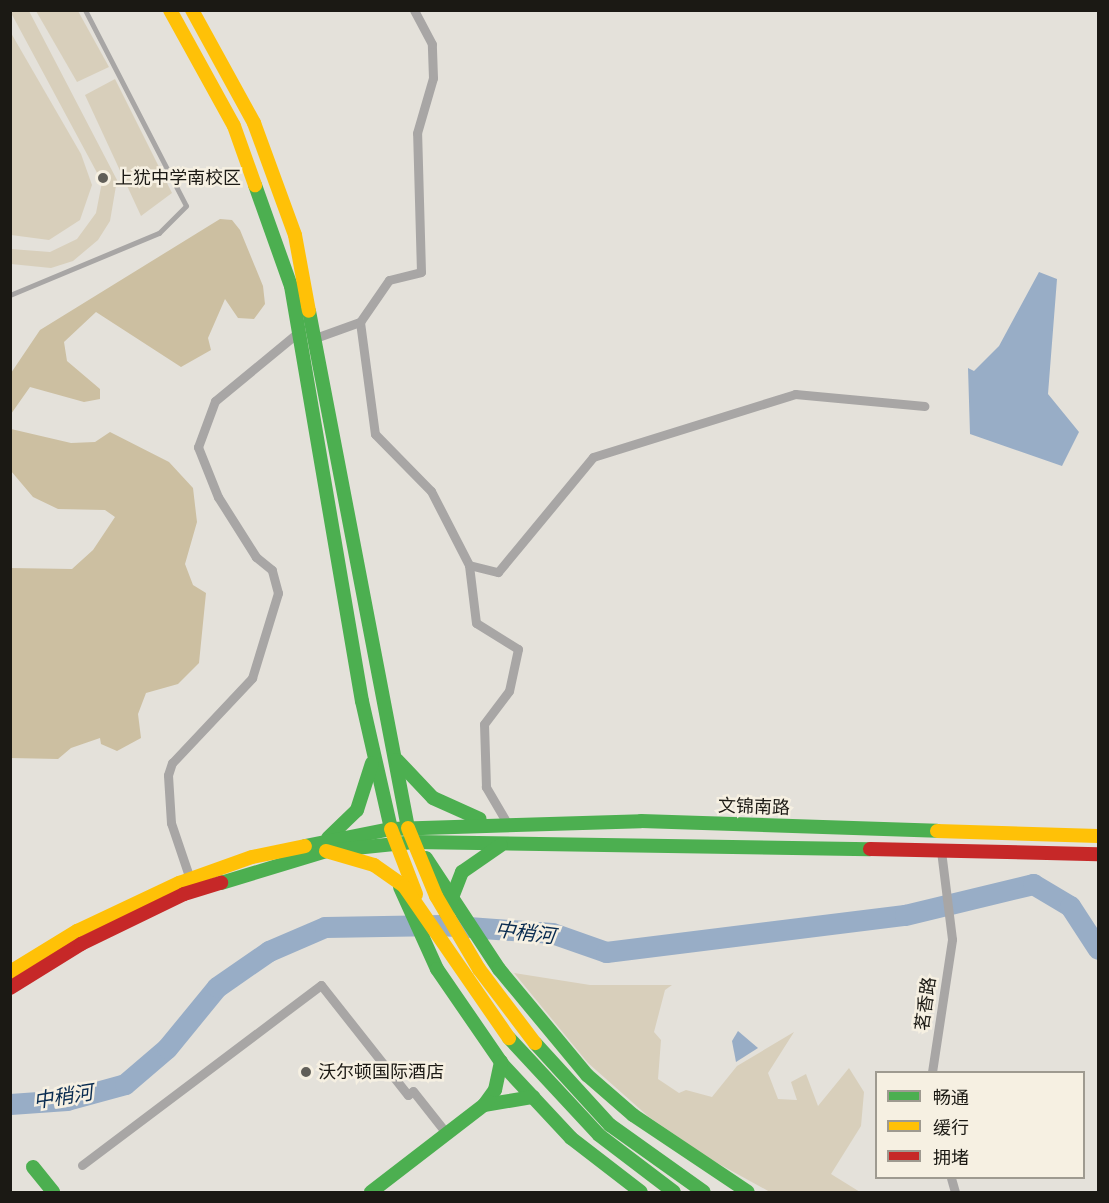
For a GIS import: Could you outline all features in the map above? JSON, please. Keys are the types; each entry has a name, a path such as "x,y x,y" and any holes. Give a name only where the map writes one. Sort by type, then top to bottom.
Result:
{"main road":[{"path":"170,10 207,70 259,185 302,329 373,748 391,829 420,904 457,969 550,1088 599,1135 674,1192"},
{"path":"192,10 254,123 295,235 318,337 392,752 408,828 436,896 479,969 559,1076 610,1125 704,1192"},
{"path":"10,988 81,944 184,894 325,846 363,799 373,748"},
{"path":"392,752 421,788 447,806 507,822"},
{"name":"文锦南路","path":"325,846 391,829 507,822 641,821 1098,836"},
{"path":"446,913 452,894 477,857 525,841"},
{"name":"文锦南路","path":"325,846 525,841 1098,854"},
{"path":"414,842 452,894 499,969 587,1075 625,1108 748,1192"},
{"path":"397,843 400,889 437,969 501,1062 587,1151 641,1192"},
{"path":"10,972 77,931 190,879 325,846 362,860 420,904"},
{"path":"371,1192 484,1105 498,1081 501,1062"},
{"path":"484,1105 533,1097"},
{"path":"33,1167 52,1192"}],"street":[{"path":"318,337 360,322 389,280 421,272 417,133 433,78 432,44 414,10"},
{"path":"360,322 375,434 431,490 469,565 476,623 518,649 509,691 484,724 486,787 507,822"},
{"path":"190,879 171,823 168,775 172,763 252,678 278,593 272,570 256,557 218,497 198,447 215,401 302,329"},
{"path":"469,565 498,572 593,458 795,393 924,406"},
{"name":"茗香路","path":"932,1071 952,939 947,882 941,851"},
{"path":"82,1165 321,985 408,1095 413,1091 447,1134"}],"lane":[{"path":"10,295 159,233 186,206 85,10"}],"shaded area":[{"path":"10,11 29,11 117,180 110,221 98,240 73,261 51,268 11,264 11,249 50,252 77,239 96,213 102,182"},
{"path":"36,11 78,11 109,67 77,82"},
{"path":"11,33 81,154 92,185 80,220 49,240 11,235"},
{"path":"115,79 172,193 141,216 85,95"},
{"path":"220,219 232,220 240,230 263,286 265,304 254,319 238,318 225,299 208,338 211,350 181,367 96,312 64,342 67,361 100,389 100,399 84,402 30,387 11,414 11,373 40,330"},
{"path":"11,429 71,443 95,442 110,432 169,462 193,488 197,522 185,564 193,585 206,593 199,663 178,684 146,693 138,714 141,738 117,751 101,744 100,738 71,748 58,759 11,758 11,568 72,569 93,550 115,517 105,510 58,509 33,497 11,471"},
{"path":"514,973 590,985 672,985 665,990 654,1032 661,1040 658,1079 679,1093 686,1090 712,1097 737,1066 794,1032 768,1073 778,1099 797,1100 791,1082 806,1074 818,1106 849,1068 864,1092 861,1126 831,1174 860,1192 770,1192 710,1159 649,1117 588,1063"}],"water":[{"path":"1039,272 1057,279 1048,394 1079,432 1062,466 970,434 968,368 974,371 999,346"},
{"path":"738,1031 758,1048 736,1062 732,1041"}],"waterway":[{"name":"中稍河","path":"10,1104 67,1100 125,1084 167,1048 217,987 269,951 325,927 441,925 552,933 606,952 905,915 1033,884 1070,906 1098,949"}],"traffic: fast":[{"path":"255,185 291,286 362,701 391,829"},
{"path":"309,311 408,828"},
{"path":"397,760 433,798 480,819"},
{"path":"328,838 357,810 372,763"},
{"path":"305,846 391,829 641,821 937,831"},
{"path":"221,883 326,851 414,842 870,849"},
{"path":"446,913 462,872 501,845"},
{"path":"426,858 499,969 587,1075 633,1115 748,1192"},
{"path":"400,887 437,969 503,1065 571,1138 641,1192"},
{"path":"509,1038 599,1135 674,1192"},
{"path":"535,1043 610,1125 704,1192"},
{"path":"371,1192 484,1105 495,1090 501,1062"},
{"path":"484,1105 533,1097"},
{"path":"33,1167 53,1192"}],"traffic: slow":[{"path":"170,10 234,126 255,185"},
{"path":"192,10 254,123 295,235 309,311"},
{"path":"408,828 436,896 479,969 535,1043"},
{"path":"391,829 416,894"},
{"path":"937,831 1098,836"},
{"path":"10,972 77,931 179,883 252,857 305,846"},
{"path":"326,851 374,865 404,886 509,1038"}],"traffic: jam":[{"path":"870,849 1098,854"},
{"path":"10,988 81,944 184,894 221,883"}],"place":[{"name":"上犹中学南校区","path":"103,178"},
{"name":"沃尔顿国际酒店","path":"306,1072"}]}
